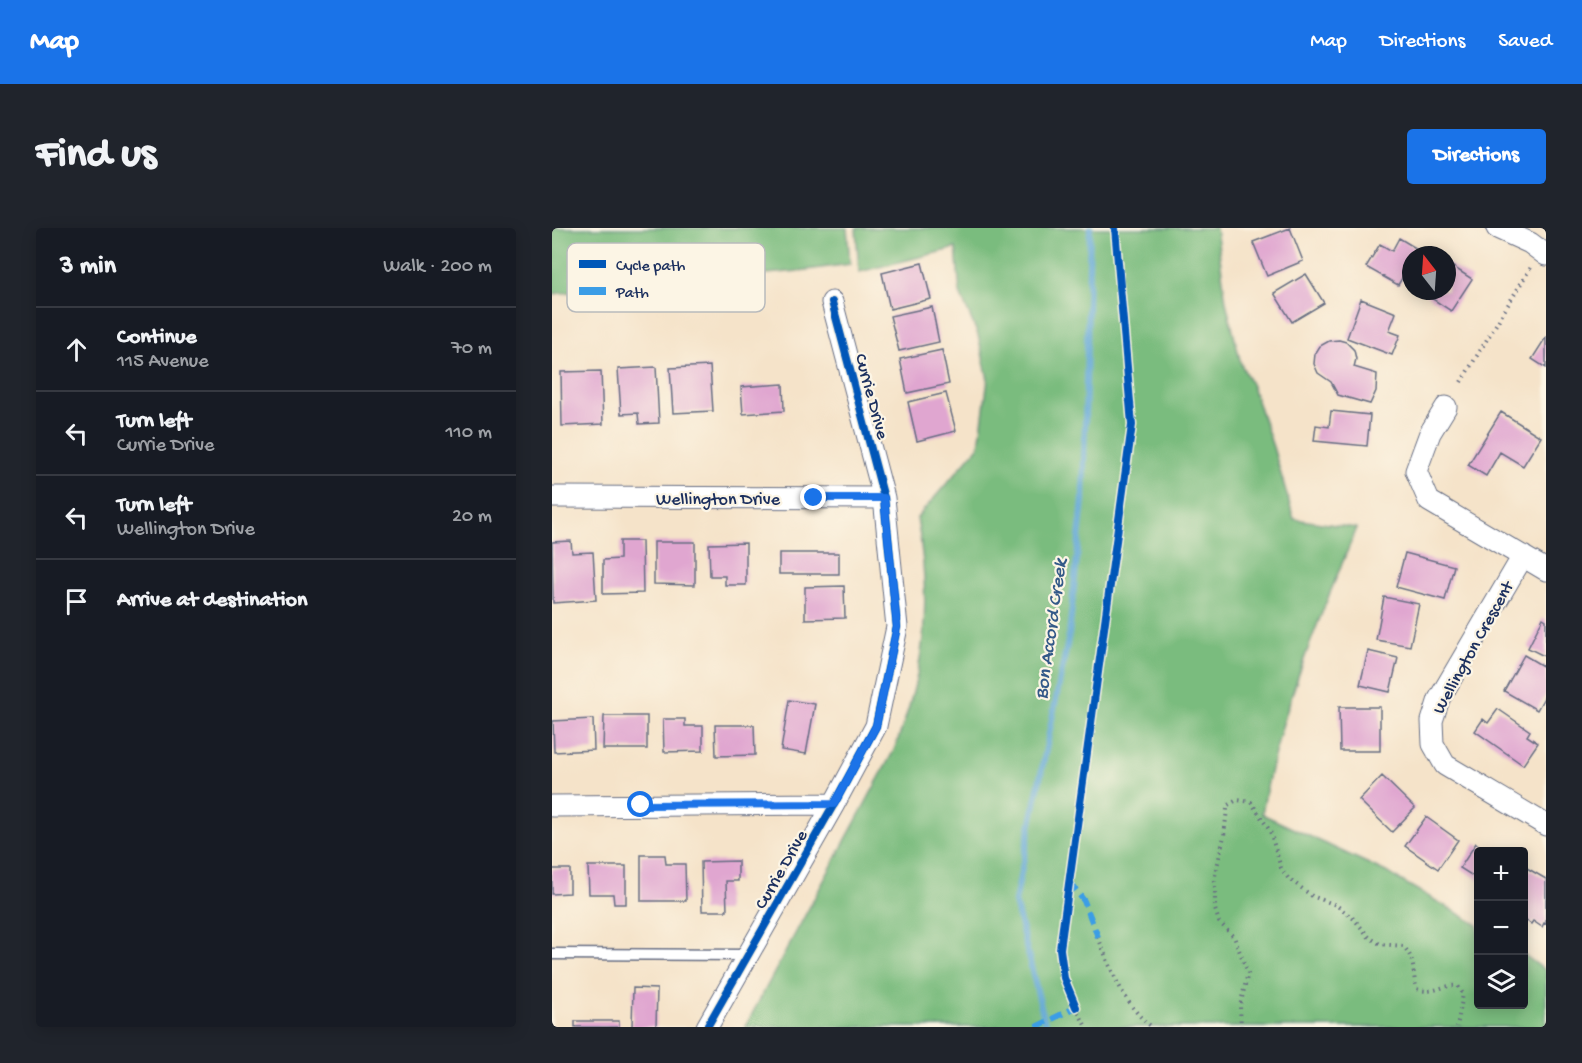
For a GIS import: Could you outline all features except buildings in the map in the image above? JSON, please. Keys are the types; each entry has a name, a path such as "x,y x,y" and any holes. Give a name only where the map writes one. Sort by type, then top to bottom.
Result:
{"street":[{"path":"1497,228 1530,243 1543,253"},
{"name":"Currie Drive","path":"707,1027 876,726 897,627 884,498 832,302"},
{"path":"1446,407 1431,433 1416,471 1429,501 1546,570"},
{"name":"Wellington Drive","path":"552,497 884,498"},
{"name":"Wellington Crescent","path":"1523,556 1439,699 1432,721 1433,744 1445,765 1546,825"},
{"path":"552,806 834,804"}],"lane":[{"path":"552,954 748,956"}],"path":[{"path":"1461,382 1543,253"},
{"path":"1241,1027 1240,1006 1248,973 1234,936 1219,922 1215,909 1215,876 1224,836 1227,809 1228,805 1238,800 1251,802 1270,831 1281,868 1288,878 1312,896 1336,905 1369,937 1380,944 1403,946 1411,954 1417,989 1426,992 1451,985 1458,986 1462,994 1457,1027"},
{"path":"1098,937 1113,974 1127,999 1152,1027"},
{"path":"1072,997 1086,1027"}],"green space":[{"path":"552,228 847,228 850,264 765,274 765,243 567,243 567,293 552,294"},
{"path":"856,228 1216,228 1226,302 1241,364 1252,386 1273,447 1294,519 1357,528 1314,633 1289,704 1278,740 1262,814 1386,872 1474,923 1474,1009 1528,1009 1528,958 1546,971 1546,1027 745,1027 894,750 913,692 923,636 924,579 917,518 979,446 988,379 978,335 960,293 956,248 859,272"}],"waterway":[{"name":"Bon Accord Creek","path":"1046,1027 1015,902 1069,635 1083,500 1090,228"}],"marked path":[{"path":"1069,881 1084,901 1098,937"},
{"path":"1036,1027 1076,1007"}],"cycle path":[{"path":"1076,1007 1064,978 1060,949 1132,425 1115,228"},
{"path":"707,1027 876,726 897,627 884,498 832,302"}],"route":[{"path":"641,805 834,804 876,726 897,627 884,498 814,498"}]}
